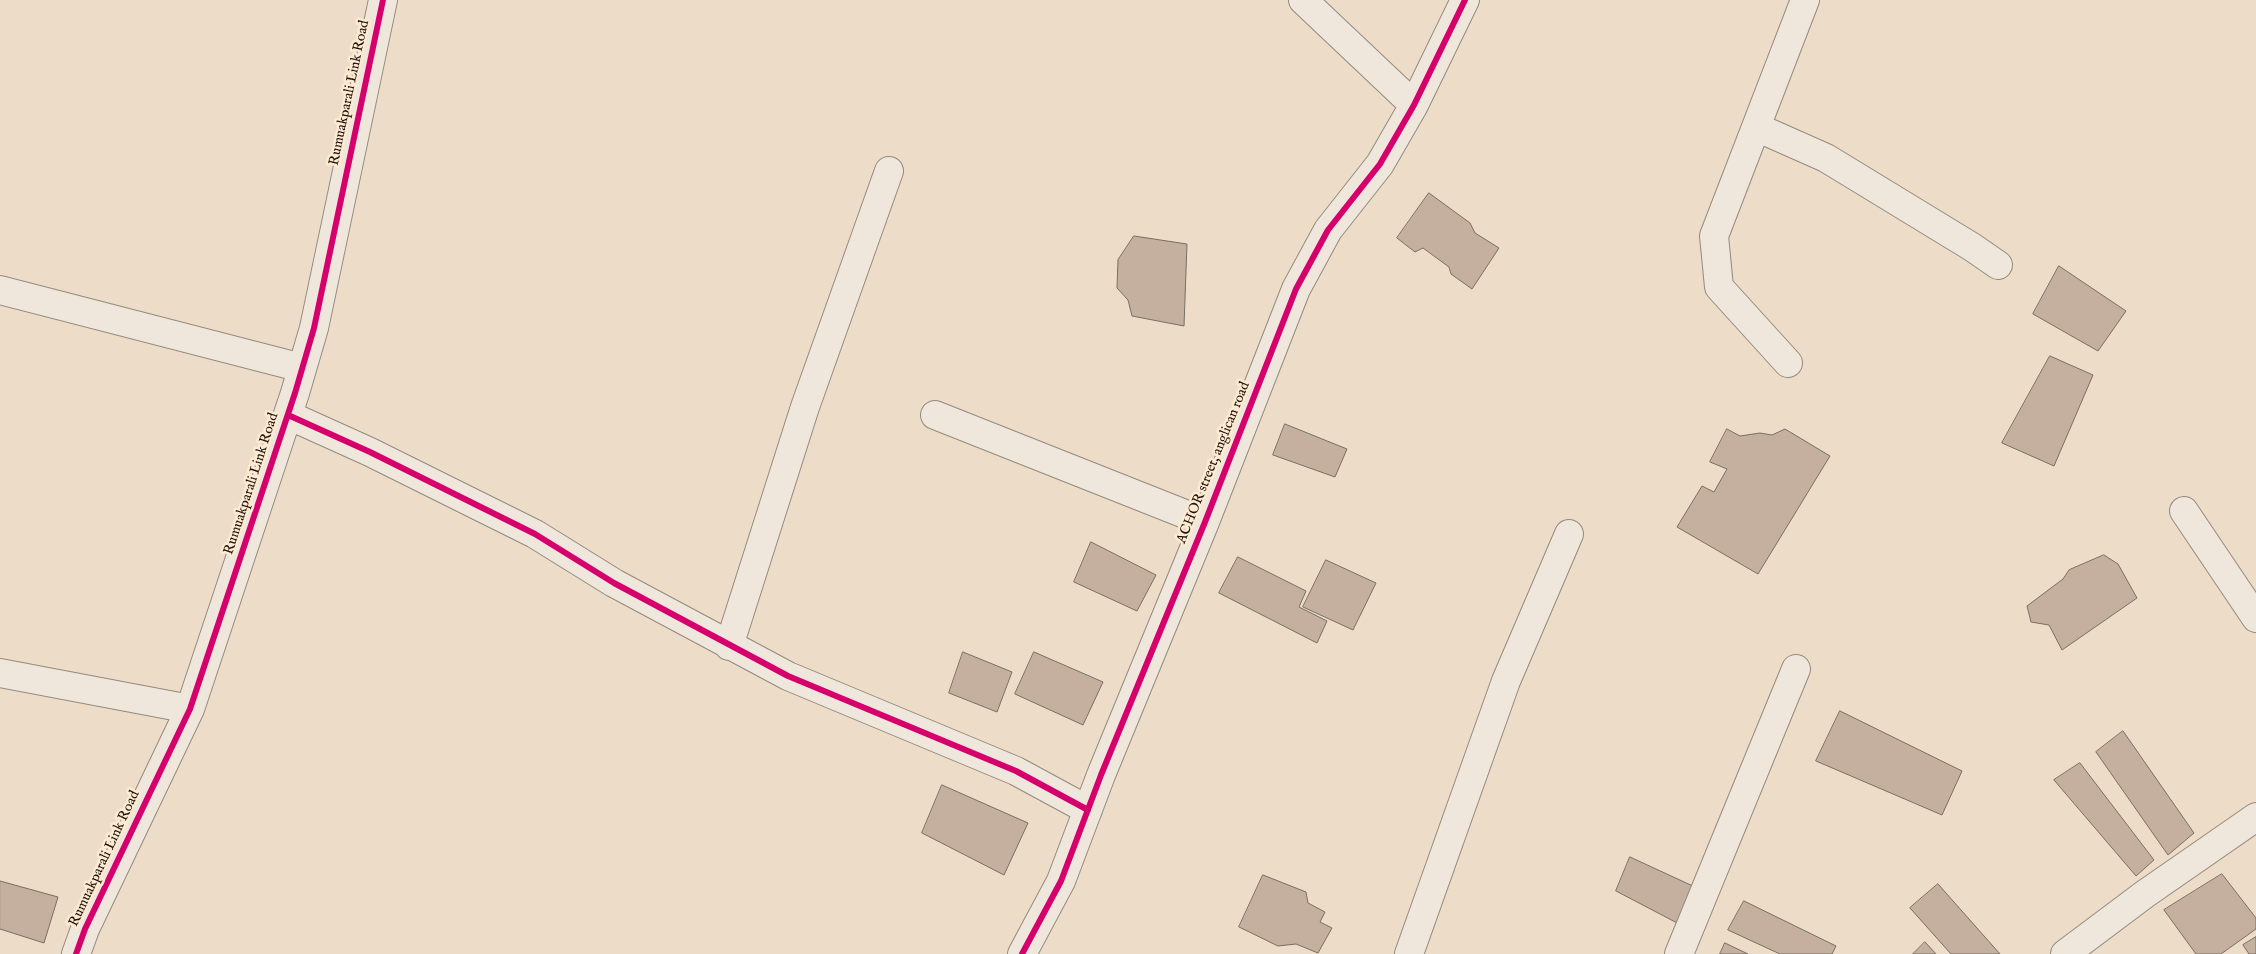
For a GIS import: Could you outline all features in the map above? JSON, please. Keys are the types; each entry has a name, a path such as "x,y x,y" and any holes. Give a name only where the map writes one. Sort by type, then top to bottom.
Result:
{"street":[{"name":"Rumuakparali Link Road","path":"76,954 85,929 190,709 288,415 314,328 383,0"},
{"path":"1304,0 1414,105"},
{"name":"ACHOR street, anglican road","path":"1022,954 1061,880 1205,522 1296,289 1328,230 1380,164 1414,105 1465,0"},
{"path":"1788,363 1719,287 1714,236 1805,0"},
{"path":"1756,127 1826,158 1972,247 1998,265"},
{"path":"729,646 805,407 889,171"},
{"path":"0,290 302,368"},
{"path":"288,415 370,452 535,534 614,583 788,676 1016,771 1088,810"},
{"path":"935,415 1205,522"},
{"path":"2184,511 2256,618"},
{"path":"1409,954 1506,681 1569,534"},
{"path":"1679,954 1796,669"},
{"path":"0,673 190,709"},
{"path":"2065,954 2145,894 2256,817"}],"building":[{"path":"1429,193 1470,223 1475,233 1499,248 1472,289 1451,274 1449,267 1423,248 1415,252 1397,238"},
{"path":"1134,236 1187,244 1184,326 1132,316 1128,300 1117,288 1118,260"},
{"path":"2059,266 2126,311 2098,351 2033,314"},
{"path":"2050,356 2093,375 2054,466 2002,443"},
{"path":"1285,424 1347,449 1335,477 1273,455"},
{"path":"1727,429 1740,436 1760,433 1772,435 1785,429 1830,456 1758,574 1677,527 1702,486 1714,492 1727,469 1710,462"},
{"path":"1091,542 1156,575 1137,611 1074,582"},
{"path":"2104,555 2118,564 2137,598 2062,650 2049,625 2031,622 2027,606 2063,579 2069,570"},
{"path":"1238,557 1306,591 1299,607 1327,621 1317,643 1219,593"},
{"path":"1326,560 1376,583 1353,630 1303,607"},
{"path":"963,652 1012,672 997,712 949,693"},
{"path":"1034,652 1103,682 1083,725 1015,694"},
{"path":"1840,711 1962,771 1942,815 1816,761"},
{"path":"2123,731 2194,833 2168,855 2096,752"},
{"path":"2080,763 2154,860 2136,876 2054,780"},
{"path":"942,785 1028,823 1004,875 922,833"},
{"path":"1630,857 1695,887 1681,925 1616,891"},
{"path":"2222,874 2256,918 2256,929 2221,954 2196,954 2164,910"},
{"path":"1263,875 1306,892 1308,903 1325,912 1320,922 1332,928 1318,953 1296,944 1278,946 1239,927"},
{"path":"0,881 58,897 44,943 0,929"},
{"path":"1938,884 2000,954 1951,954 1910,908"},
{"path":"1744,901 1836,946 1832,954 1780,954 1728,930"},
{"path":"2256,937 2256,954 2249,954 2243,945"},
{"path":"1925,942 1936,954 1913,954"},
{"path":"1725,943 1748,954 1720,954"}],"cycle path":[{"path":"76,954 85,929 190,709 295,393 314,328 383,0"},
{"path":"1022,954 1061,881 1101,775 1205,522 1296,289 1328,230 1380,164 1414,105 1465,0"},
{"path":"288,415 370,452 535,534 614,583 788,676 1016,771 1088,810"}]}
